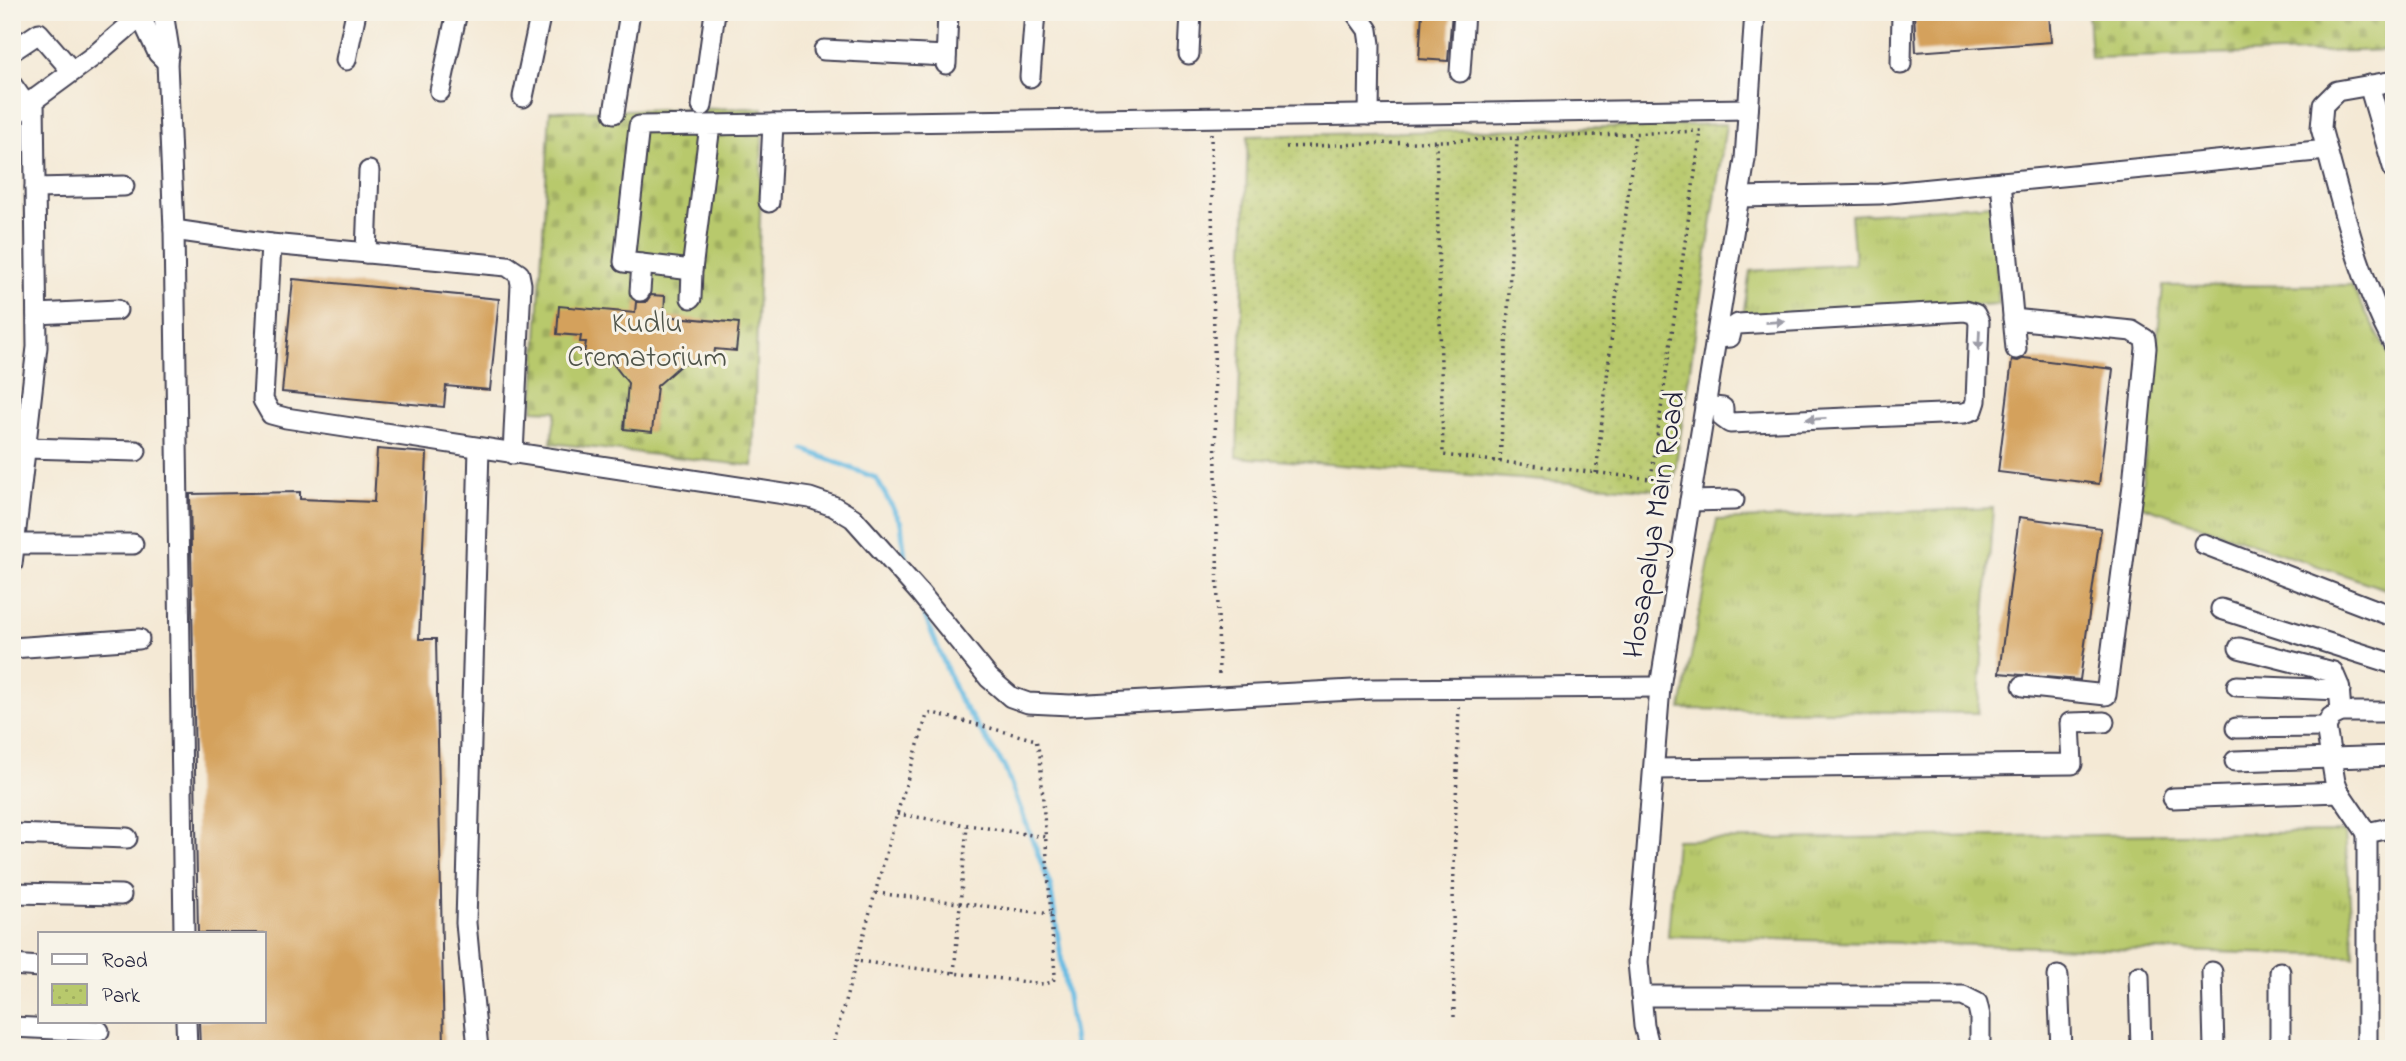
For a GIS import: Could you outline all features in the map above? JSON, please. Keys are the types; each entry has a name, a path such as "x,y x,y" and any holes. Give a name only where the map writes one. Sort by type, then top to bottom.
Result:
{"street":[{"path":"163,12 169,50 167,62 174,230 184,932"},
{"path":"346,60 356,12"},
{"path":"440,91 457,12"},
{"path":"523,97 541,12"},
{"path":"614,113 630,12"},
{"path":"702,106 715,12"},
{"path":"824,50 946,60 948,12"},
{"path":"1030,77 1035,12"},
{"path":"1189,54 1191,12"},
{"path":"1355,12 1368,30 1368,115"},
{"path":"1460,72 1464,12"},
{"name":"Hosapalya Main Road","path":"1650,1049 1644,1026 1638,962 1660,687 1745,159 1755,12"},
{"path":"1902,12 1902,64"},
{"path":"24,107 143,15 158,53 167,62"},
{"path":"12,51 39,33 72,71"},
{"path":"2394,81 2337,92 2323,105 2321,128 2359,269 2394,345"},
{"path":"12,85 24,107 35,188 37,314 36,361 17,479 14,554 132,544"},
{"path":"2370,85 2394,170"},
{"path":"692,270 624,261 639,126 1748,109"},
{"path":"766,124 769,202"},
{"path":"691,298 710,125"},
{"path":"1739,197 1879,194 2327,150"},
{"path":"366,253 369,171"},
{"path":"2001,182 2016,349"},
{"path":"35,188 124,186"},
{"path":"174,230 271,244 507,266 519,274 521,284 513,453"},
{"path":"271,244 263,400 271,414 810,498 833,506 853,518 920,593 989,678 1011,696 1028,703 1070,705 1373,689 1660,687"},
{"path":"640,291 642,264"},
{"path":"37,314 117,310"},
{"path":"1705,406 1723,408 1723,418 1730,424 1964,413 1973,410 1976,401 1979,322 1975,314 1965,312 1738,324 1732,328 1730,337 1716,338"},
{"path":"2013,319 2132,331 2145,339 2146,348 2133,485 2106,695 2023,686"},
{"path":"22,435 136,451"},
{"path":"478,1049 466,923 479,448"},
{"path":"1690,501 1734,500"},
{"path":"2204,544 2394,617"},
{"path":"2221,609 2394,664"},
{"path":"12,648 139,639"},
{"path":"2239,648 2333,672 2340,690 2341,712"},
{"path":"2237,687 2340,690"},
{"path":"2367,1049 2367,833 2339,792 2326,727 2331,717 2341,712 2394,712"},
{"path":"1654,769 2072,764 2070,723 2104,722"},
{"path":"2236,728 2326,727"},
{"path":"2235,761 2394,756"},
{"path":"2173,798 2339,792"},
{"path":"2367,833 2394,827"},
{"path":"12,834 127,838"},
{"path":"12,893 121,895"},
{"path":"12,964 38,967"},
{"path":"2212,972 2214,1049"},
{"path":"2280,972 2280,1049"},
{"path":"2058,976 2061,1049"},
{"path":"2139,976 2141,1049"},
{"path":"1641,996 1964,996 1976,1003 1980,1016 1980,1049"},
{"path":"186,1023 187,1049"},
{"path":"12,1027 99,1031"}],"path":[{"path":"1211,117 1219,697"},
{"path":"1286,146 1701,131 1651,479 1443,455 1436,141"},
{"path":"1597,473 1635,134"},
{"path":"1500,462 1517,138"},
{"path":"1454,1017 1459,688"},
{"path":"832,1049 856,961 897,814 927,715 933,713 1036,740 1039,747 1048,871 1055,975 1053,982 1043,985 856,961"},
{"path":"897,814 1045,837"},
{"path":"954,974 967,825"},
{"path":"875,893 1051,914"}],"green space":[{"path":"2088,12 2394,12 2394,50 2091,58"},
{"name":"Kudlu Crematorium","path":"763,108 753,466 551,443 556,411 533,410 550,111"},
{"path":"1726,124 1672,491 1237,457 1248,136"},
{"path":"1992,204 1999,304 1743,316 1750,271 1855,264 1851,215"},
{"path":"2351,285 2394,364 2394,592 2140,505 2163,286"},
{"path":"1993,508 1978,713 1681,709 1717,520"},
{"path":"2345,832 2354,956 1668,936 1676,840"}],"building":[{"path":"1422,12 1452,12 1448,61 1419,59"},
{"path":"1914,12 2049,12 2051,42 1916,52"},
{"path":"293,279 499,299 490,390 446,386 444,407 282,392"},
{"path":"651,295 665,296 664,316 739,323 736,351 715,349 714,355 706,354 705,365 683,363 657,386 652,432 624,429 628,383 606,355 584,353 586,342 580,342 581,336 557,334 559,306 635,313 636,302 646,302"},
{"path":"2024,358 2113,369 2099,484 1998,472 2012,360"},
{"path":"377,449 427,453 419,639 436,639 444,1049 200,1049 199,1023 266,1023 266,932 198,932 190,494 300,492 300,499 374,502"},
{"path":"2019,517 2101,528 2080,680 1999,673"}],"waterway":[{"path":"805,450 876,478 901,523 906,567"},
{"path":"922,609 959,699 1004,766 1050,885 1075,1049"}]}
